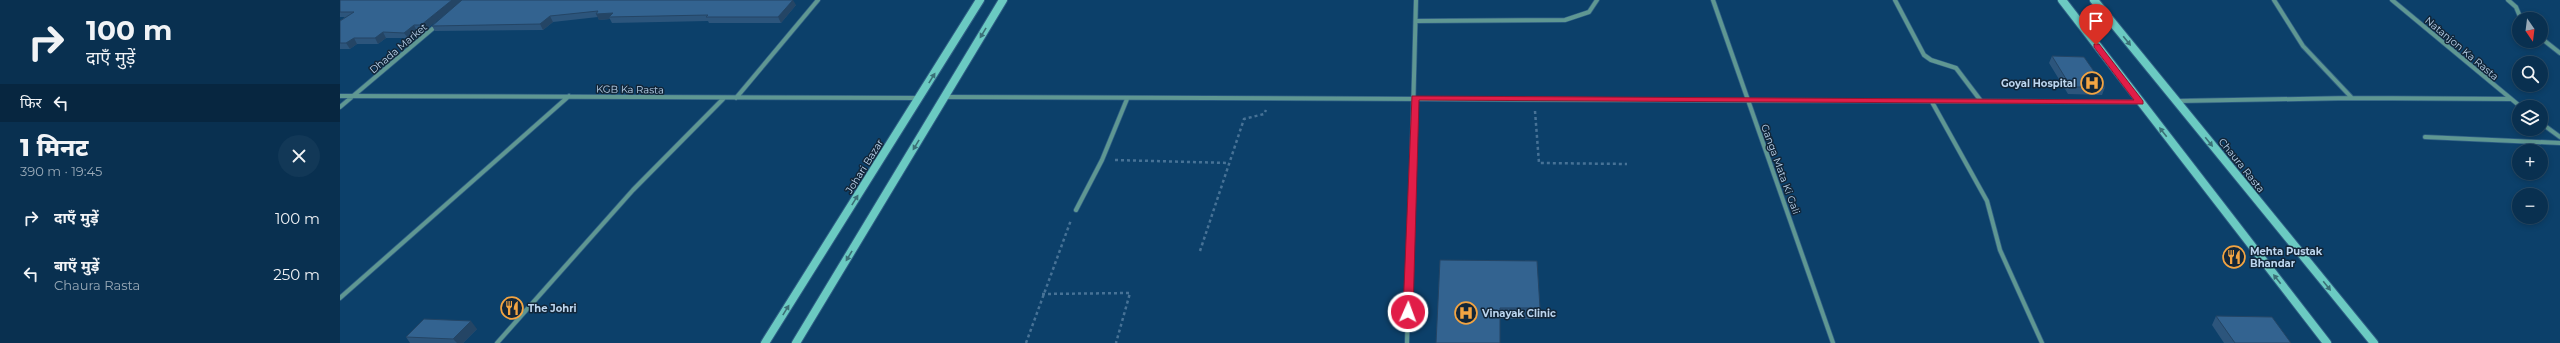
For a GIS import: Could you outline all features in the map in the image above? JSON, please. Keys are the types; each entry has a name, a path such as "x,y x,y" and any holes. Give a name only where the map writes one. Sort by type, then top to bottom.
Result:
{"street":[{"path":"736,98 818,0"},
{"name":"Johari Bazar","path":"766,343 980,0"},
{"path":"796,343 1003,0"},
{"path":"1407,343 1415,98 1416,0"},
{"path":"1416,21 1565,20 1589,12 1597,0"},
{"name":"Ganga Mata Ki Gali","path":"1713,0 1747,102 1833,343"},
{"path":"1895,0 1924,55 1931,60 1956,68 1981,101"},
{"path":"2062,0 2327,343"},
{"name":"Chaura Rasta","path":"2094,0 2374,343"},
{"path":"2274,0 2303,46 2352,98"},
{"name":"Natanjon Ka Rasta","path":"2392,0 2511,99"},
{"path":"2508,0 2518,12"},
{"name":"Dhada Market","path":"340,107 443,20"},
{"path":"2548,44 2560,53"},
{"name":"KGB Ka Rasta","path":"340,96 919,98"},
{"path":"340,298 570,96"},
{"path":"945,97 1127,99 1533,98 1747,102 2140,102"},
{"path":"497,343 634,190 724,98"},
{"path":"2175,101 2352,98 2511,99"},
{"path":"1076,210 1102,160 1127,99"},
{"path":"1932,102 1987,201 2000,250 2042,343"},
{"path":"2548,129 2560,138"},
{"path":"2425,138 2560,143"}],"path":[{"path":"1200,251 1244,119 1264,114 1270,98"},
{"path":"1533,98 1540,163 1627,164"},
{"path":"1102,160 1229,163"},
{"path":"1026,343 1042,294 1068,225 1076,210"},
{"path":"1042,294 1130,293 1116,343"}],"building":[{"path":"340,0 452,0 421,25 414,25 404,33 383,32 375,38 354,38 346,43 340,43 340,21 354,12 340,12"},
{"path":"462,0 793,0 778,17 706,17 708,15 609,17 613,13 596,14 598,11 550,16 540,24 432,26"},
{"path":"2052,56 2084,57 2105,87 2071,87"},
{"path":"1440,260 1537,261 1540,308 1500,308 1500,343 1436,343"},
{"path":"2216,316 2272,317 2291,343 2235,343"},
{"path":"424,319 471,321 453,339 406,337"}],"place":[{"name":"Goyal Hospital","path":"2092,83"},
{"name":"Mehta Pustak Bhandar","path":"2234,257"},
{"name":"The Johri","path":"512,308"},
{"name":"Vinayak Clinic","path":"1466,313"}],"route":[{"path":"1408,312 1415,98 1533,98 1747,102 2140,102 2096,45"}]}
